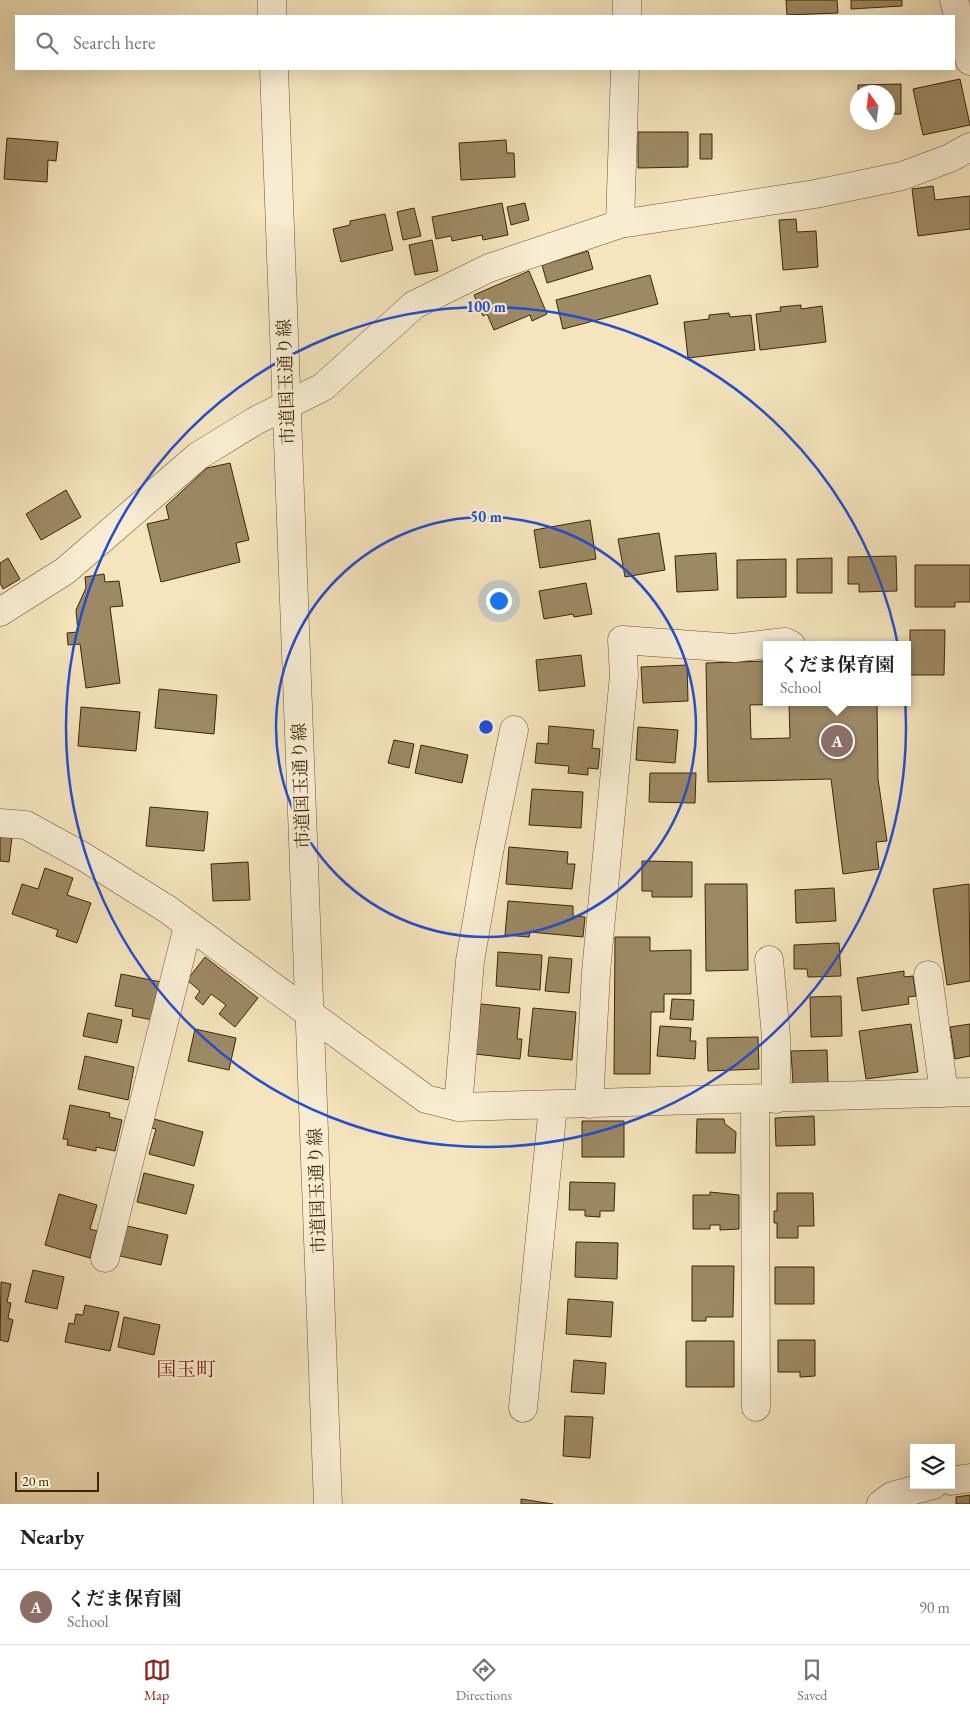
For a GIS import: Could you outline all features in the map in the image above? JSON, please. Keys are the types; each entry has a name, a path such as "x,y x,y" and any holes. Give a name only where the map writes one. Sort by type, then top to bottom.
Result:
{"street":[{"path":"272,0 272,15"},
{"path":"627,15 628,0"},
{"path":"954,0 970,61"},
{"name":"市道国玉通り線","path":"274,70 328,1504"},
{"path":"620,224 625,70"},
{"path":"0,612 65,571 198,456 255,421 323,387 414,305 489,268 620,224 816,194 902,176 950,158 970,148"},
{"path":"589,1104 596,972 624,674 622,640 734,648 763,645"},
{"path":"458,1108 470,961 489,852 514,730"},
{"path":"0,823 26,825 68,848 167,910 426,1099 458,1108 957,1093 928,975"},
{"path":"105,1258 188,926"},
{"path":"756,1407 765,1099 776,1037 770,960"},
{"path":"523,1408 553,1106"},
{"path":"955,1480 970,1478"},
{"path":"881,1504 892,1496 918,1489"}],"building":[{"path":"786,0 837,0 838,13 787,15"},
{"path":"851,0 902,0 902,6 851,9"},
{"path":"960,79 970,125 923,135 913,89"},
{"path":"901,84 901,114 895,114 895,85 858,85"},
{"path":"638,132 688,132 688,167 638,168"},
{"path":"700,134 712,134 712,159 700,159"},
{"path":"7,138 58,142 56,161 48,160 47,182 4,179"},
{"path":"506,140 507,153 514,153 515,177 461,180 459,143"},
{"path":"933,186 935,200 970,196 970,229 918,236 912,189"},
{"path":"502,203 508,235 483,240 482,235 452,241 451,236 436,239 432,217"},
{"path":"525,203 529,220 511,225 507,207"},
{"path":"414,208 421,236 403,240 397,212"},
{"path":"385,214 393,250 341,262 333,229 350,225 350,221"},
{"path":"796,219 797,232 816,231 818,267 783,270 779,220"},
{"path":"432,240 438,271 415,275 409,245"},
{"path":"588,251 593,269 547,283 542,265"},
{"path":"529,271 547,314 532,321 530,315 494,330 487,314 483,316 474,295"},
{"path":"650,275 658,304 563,329 556,300"},
{"path":"801,305 801,309 822,306 826,342 760,350 756,314 781,311 780,307"},
{"path":"729,313 730,317 751,315 755,350 688,358 684,322 709,319 709,315"},
{"path":"230,463 249,540 236,543 240,562 161,582 147,524 169,519 166,506 207,468"},
{"path":"66,490 81,517 41,540 26,514"},
{"path":"590,520 596,559 540,568 534,530"},
{"path":"659,533 665,570 625,577 618,539"},
{"path":"716,553 718,590 677,592 675,556"},
{"path":"896,556 897,591 859,592 859,584 848,584 848,557"},
{"path":"8,558 20,579 3,589 0,583 0,563"},
{"path":"832,558 832,593 797,593 797,559"},
{"path":"786,559 786,597 737,598 737,560"},
{"path":"915,565 970,565 970,602 955,602 955,607 915,607"},
{"path":"104,574 105,582 119,581 123,606 110,607 120,683 86,688 80,644 68,645 67,633 78,632 76,610 86,588 85,577"},
{"path":"586,583 592,614 574,617 573,614 544,619 539,591"},
{"path":"910,630 945,630 944,675 911,675"},
{"path":"581,655 585,686 539,691 536,660"},
{"path":"763,661 763,705 750,705 751,739 790,738 789,706 877,706 878,779 887,841 876,842 879,869 843,874 831,779 708,782 706,663"},
{"path":"687,665 688,701 643,703 641,667"},
{"path":"159,689 217,695 214,734 155,728"},
{"path":"81,707 140,712 136,751 78,746"},
{"path":"549,726 594,730 592,748 600,749 598,769 588,768 588,775 568,773 569,766 535,763 537,743 548,744"},
{"path":"638,727 678,730 675,763 636,760"},
{"path":"394,740 414,744 409,768 388,763"},
{"path":"421,745 468,755 462,783 415,773"},
{"path":"650,773 696,773 695,803 649,802"},
{"path":"532,789 583,792 581,828 529,825"},
{"path":"150,807 208,812 204,851 146,846"},
{"path":"0,835 12,837 9,862 0,861"},
{"path":"509,847 568,852 567,864 575,864 572,889 506,884"},
{"path":"642,861 692,862 692,897 652,897 652,891 642,891"},
{"path":"248,862 250,900 213,901 211,864"},
{"path":"45,868 73,878 67,895 91,903 77,943 56,936 58,930 12,914 22,884 38,889"},
{"path":"705,884 747,884 748,970 706,971"},
{"path":"969,884 970,981 947,985 933,889"},
{"path":"834,888 836,921 796,923 795,890"},
{"path":"508,901 573,906 573,916 585,917 583,937 530,932 529,937 505,935"},
{"path":"615,937 650,937 650,951 691,950 691,994 664,994 664,1012 651,1012 650,1074 614,1074"},
{"path":"839,943 841,976 808,977 807,969 794,969 794,945"},
{"path":"498,952 542,955 540,990 496,986"},
{"path":"205,957 258,998 235,1027 219,1014 226,1005 211,994 203,1005 195,998 200,991 187,980"},
{"path":"549,957 572,959 569,993 545,991"},
{"path":"904,971 904,977 913,976 916,996 908,997 909,1004 862,1011 857,978"},
{"path":"121,974 161,982 153,1020 132,1016 133,1009 115,1006"},
{"path":"841,996 842,1036 811,1037 810,997"},
{"path":"672,999 694,1000 693,1020 670,1019"},
{"path":"481,1004 520,1008 517,1039 522,1039 520,1059 475,1054"},
{"path":"533,1008 576,1012 572,1060 528,1056"},
{"path":"88,1013 122,1020 117,1043 83,1036"},
{"path":"911,1024 918,1072 866,1079 859,1031"},
{"path":"970,1024 970,1056 955,1059 950,1027"},
{"path":"660,1026 691,1028 690,1041 696,1041 695,1059 657,1056"},
{"path":"195,1029 236,1038 229,1070 188,1061"},
{"path":"758,1037 759,1069 708,1071 707,1038"},
{"path":"827,1050 828,1083 793,1084 791,1051"},
{"path":"85,1056 134,1067 128,1100 78,1089"},
{"path":"70,1105 110,1113 109,1117 122,1120 115,1151 96,1147 96,1151 67,1145 68,1139 63,1139"},
{"path":"814,1116 815,1145 776,1146 775,1118"},
{"path":"154,1119 203,1132 194,1166 149,1154 156,1129 152,1128"},
{"path":"697,1119 724,1119 725,1124 736,1132 735,1153 696,1153"},
{"path":"582,1121 624,1121 624,1157 582,1157"},
{"path":"144,1173 194,1185 186,1214 137,1202"},
{"path":"570,1182 615,1183 614,1211 600,1211 600,1217 585,1216 585,1210 569,1210"},
{"path":"710,1192 739,1195 739,1229 720,1230 720,1225 710,1225 710,1229 693,1229 693,1195 710,1195"},
{"path":"777,1193 813,1193 814,1226 798,1226 798,1238 777,1238 777,1223 774,1223 774,1211 777,1211"},
{"path":"59,1194 97,1205 90,1229 97,1231 90,1258 45,1245"},
{"path":"127,1226 168,1235 161,1265 120,1256"},
{"path":"576,1242 618,1243 617,1279 575,1277"},
{"path":"692,1266 734,1266 733,1317 706,1317 706,1321 692,1321"},
{"path":"775,1267 814,1267 814,1304 775,1304"},
{"path":"33,1270 64,1277 57,1309 25,1302"},
{"path":"1,1282 11,1284 7,1302 11,1303 8,1318 13,1320 8,1342 0,1340"},
{"path":"568,1299 613,1302 611,1337 566,1334"},
{"path":"85,1305 119,1312 110,1351 65,1342 69,1323 74,1324 76,1314 83,1315"},
{"path":"124,1317 160,1325 154,1355 118,1347"},
{"path":"778,1340 815,1340 815,1376 800,1377 800,1372 778,1372"},
{"path":"686,1341 734,1341 734,1387 686,1387"},
{"path":"574,1360 606,1363 604,1394 571,1392"},
{"path":"565,1416 593,1417 590,1458 563,1456"},
{"path":"970,1495 970,1504 956,1504 956,1497"},
{"path":"521,1499 553,1504 521,1504"}],"place":[{"name":"くだま保育園","path":"837,741"}],"district":[{"name":"国玉町","path":"186,1369"}]}
